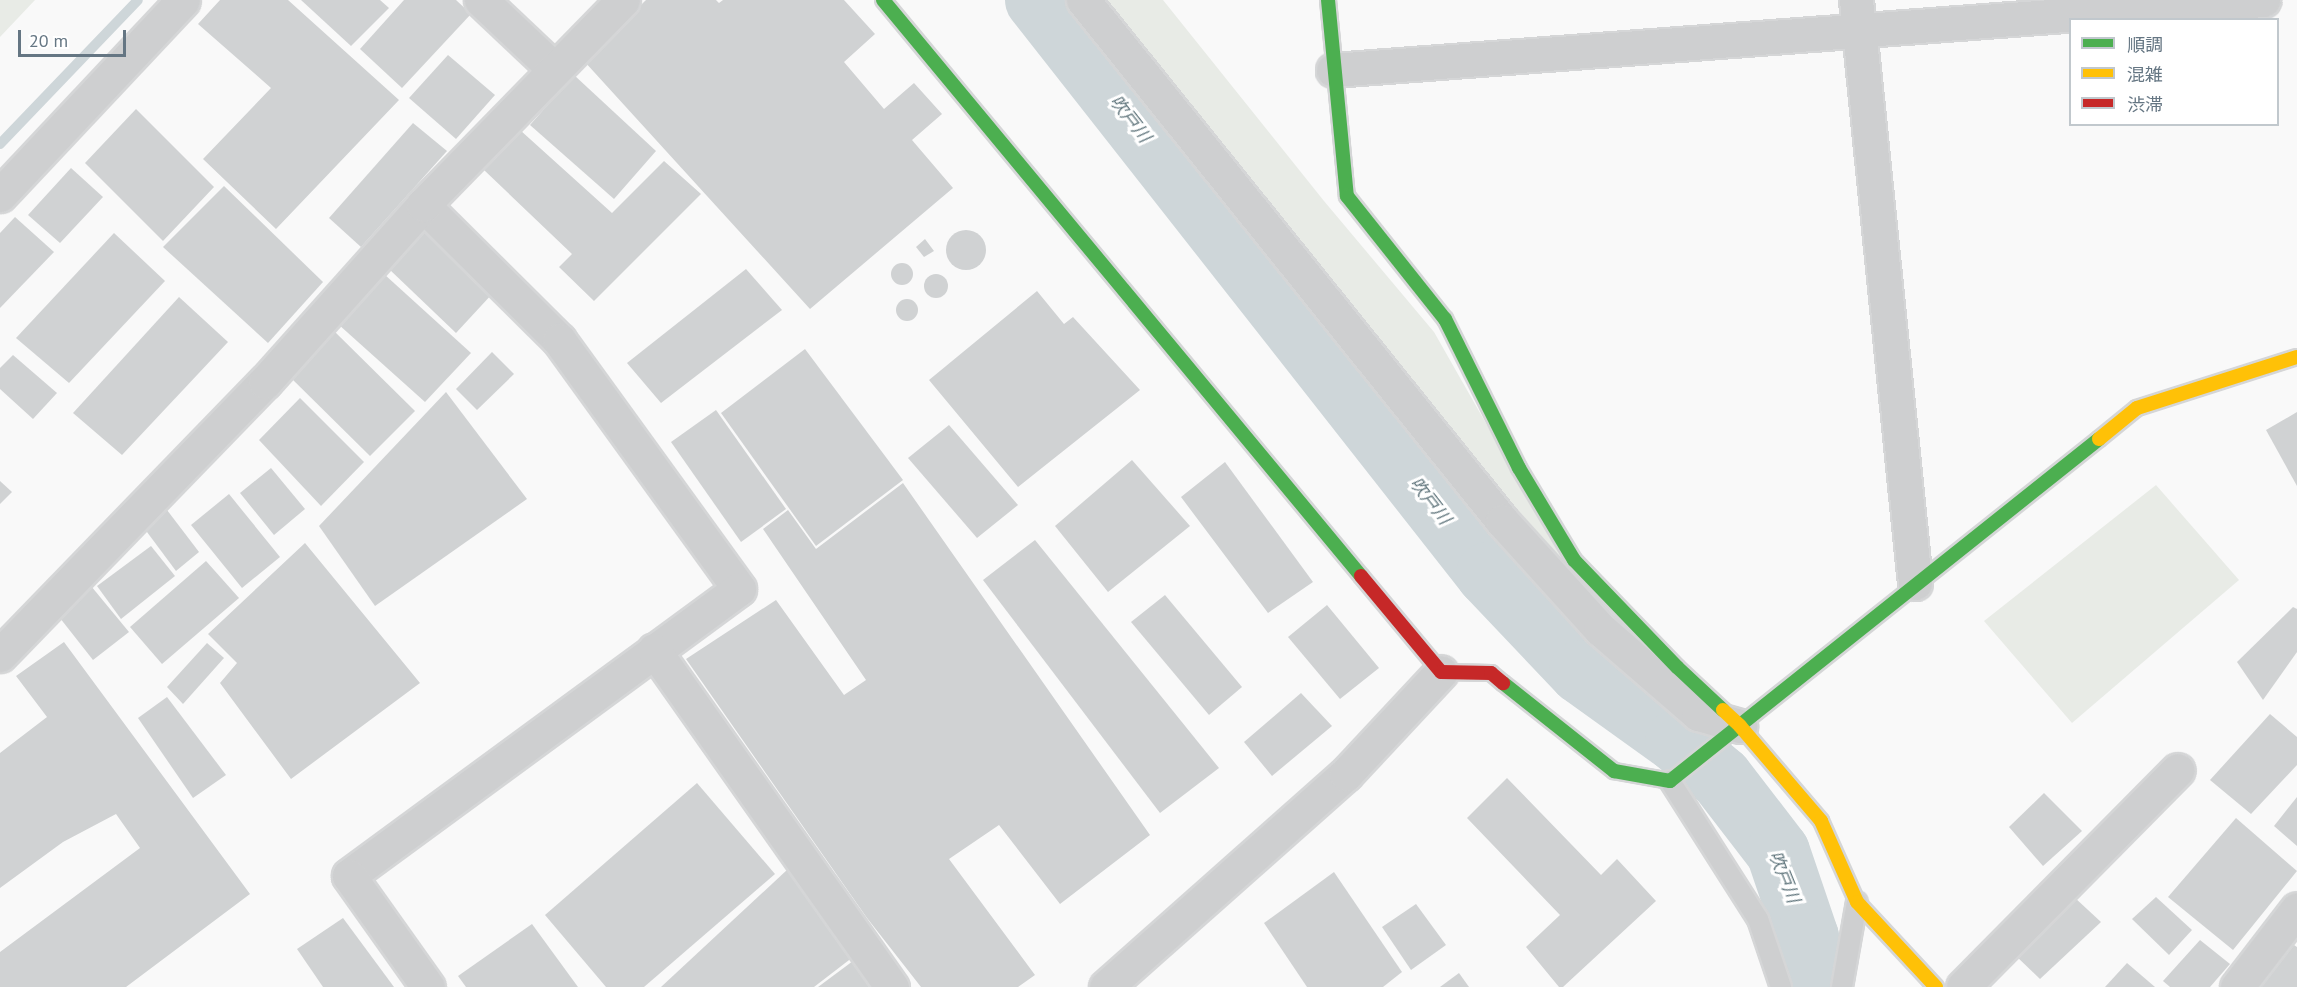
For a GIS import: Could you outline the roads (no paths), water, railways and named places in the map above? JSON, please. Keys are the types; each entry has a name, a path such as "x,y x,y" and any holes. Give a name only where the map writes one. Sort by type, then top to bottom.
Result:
{"street":[{"path":"0,195 183,0"},
{"path":"481,0 554,69"},
{"path":"0,655 265,382 423,205 623,0"},
{"path":"883,0 1442,672"},
{"path":"1083,0 1503,521 1592,621 1698,714 1740,726"},
{"path":"1328,0 1347,196 1445,319 1519,468 1574,560 1677,667 1740,726 1821,821 1857,902 1936,987"},
{"path":"1333,70 1857,15 2263,0"},
{"path":"1857,15 1915,583"},
{"path":"423,205 559,340 739,589 349,876 428,987"},
{"path":"1106,987 1346,774 1442,672 1491,673 1614,771 1670,781 1915,583 2137,408 2297,357"},
{"path":"654,650 892,987"},
{"path":"1963,987 2178,770"},
{"path":"2237,987 2297,909"}],"lane":[{"path":"1670,781 1758,919 1781,987"},
{"path":"1842,987 1857,902"}],"waterway":[{"path":"0,144 138,0"},
{"name":"吹戸川","path":"1037,0 1488,574 1581,672 1677,741 1721,778 1778,852 1807,937 1812,987"}]}
